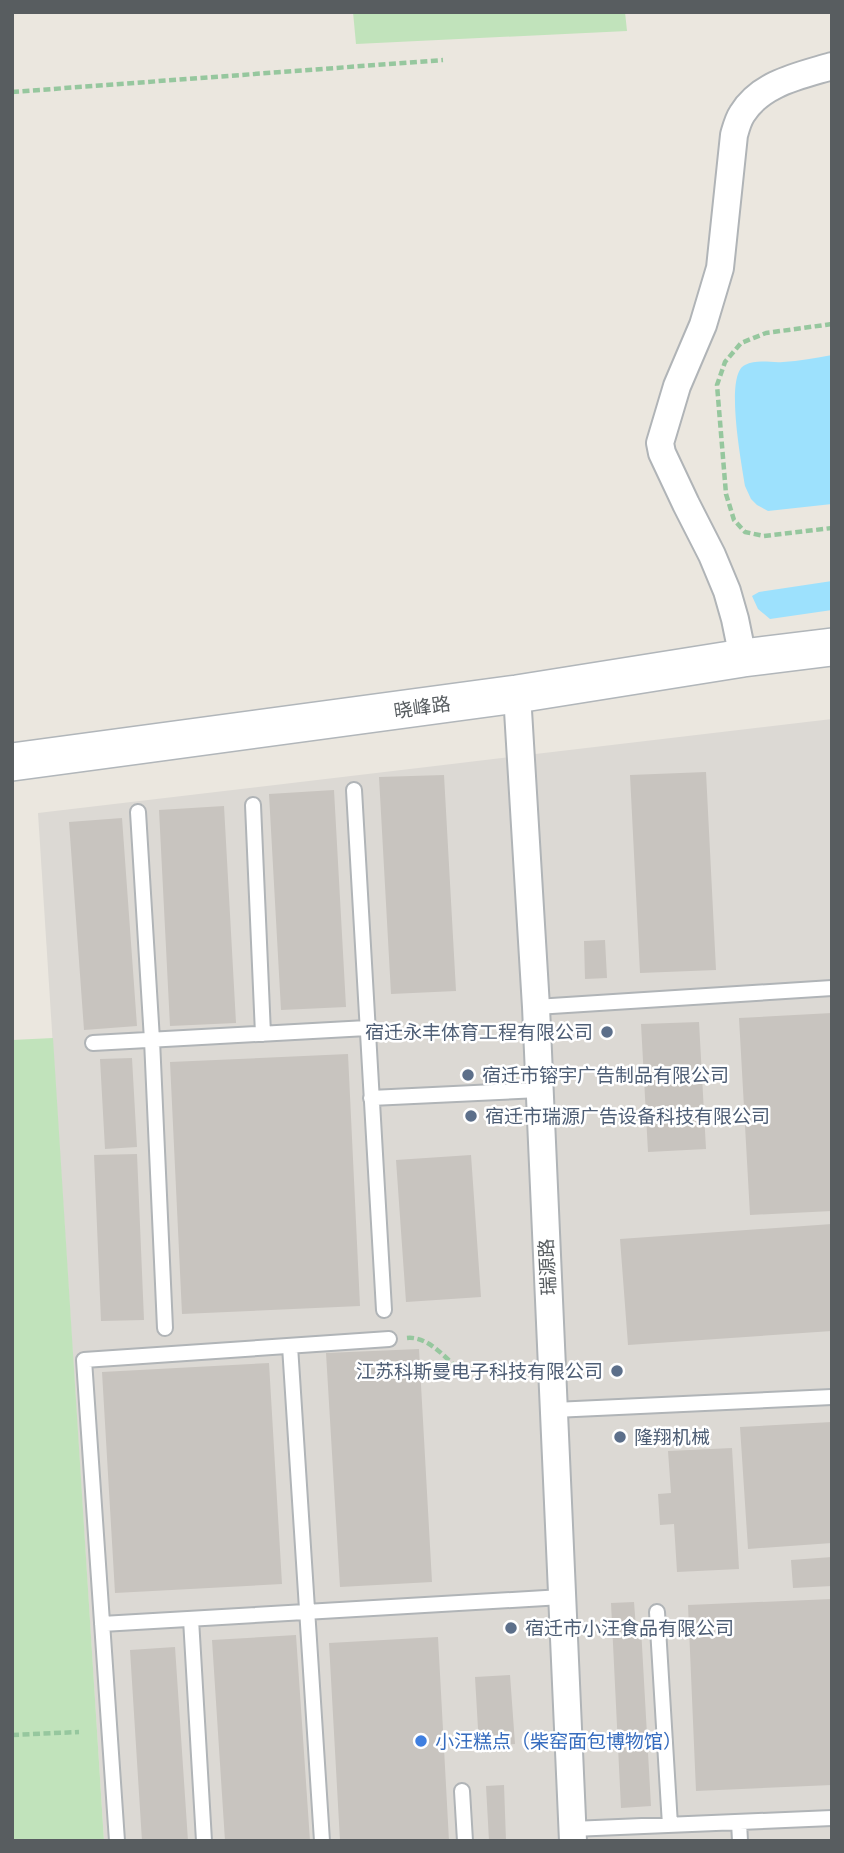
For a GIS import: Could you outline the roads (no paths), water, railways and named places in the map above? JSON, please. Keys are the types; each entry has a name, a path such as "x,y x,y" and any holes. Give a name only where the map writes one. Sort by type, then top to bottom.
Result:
{"street":[{"path":"743,658 727,591 662,453 660,443 677,386 703,325 720,268 734,135 741,114 759,95 775,84 832,66"},
{"name":"晓峰路","path":"12,762 517,694 743,658 832,647"},
{"name":"瑞源路","path":"517,694 536,1007 573,1835"}],"lane":[{"path":"354,790 384,1310"},
{"path":"253,805 263,1034"},
{"path":"138,812 165,1328"},
{"path":"536,1007 832,988"},
{"path":"93,1043 367,1028"},
{"path":"371,1098 539,1090"},
{"path":"117,1841 84,1360 389,1339"},
{"path":"290,1346 322,1841"},
{"path":"554,1410 832,1397"},
{"path":"102,1625 562,1597"},
{"path":"657,1612 670,1825"},
{"path":"191,1619 204,1841"},
{"path":"462,1791 465,1841"},
{"path":"573,1835 670,1825 832,1818"},
{"path":"739,1822 740,1841"}],"water":[{"path":"832,355 832,504 768,511 751,499 745,486 735,402 739,372 745,365 754,362 789,362"},
{"path":"832,581 832,610 770,619 758,609 752,596 759,592"}],"place":[{"name":"宿迁永丰体育工程有限公司","path":"607,1032"},
{"name":"宿迁市镕宇广告制品有限公司","path":"468,1075"},
{"name":"宿迁市瑞源广告设备科技有限公司","path":"471,1116"},
{"name":"江苏科斯曼电子科技有限公司","path":"617,1371"},
{"name":"隆翔机械","path":"620,1437"},
{"name":"宿迁市小汪食品有限公司","path":"511,1628"},
{"name":"小汪糕点（柴窑面包博物馆）","path":"421,1741"}]}
